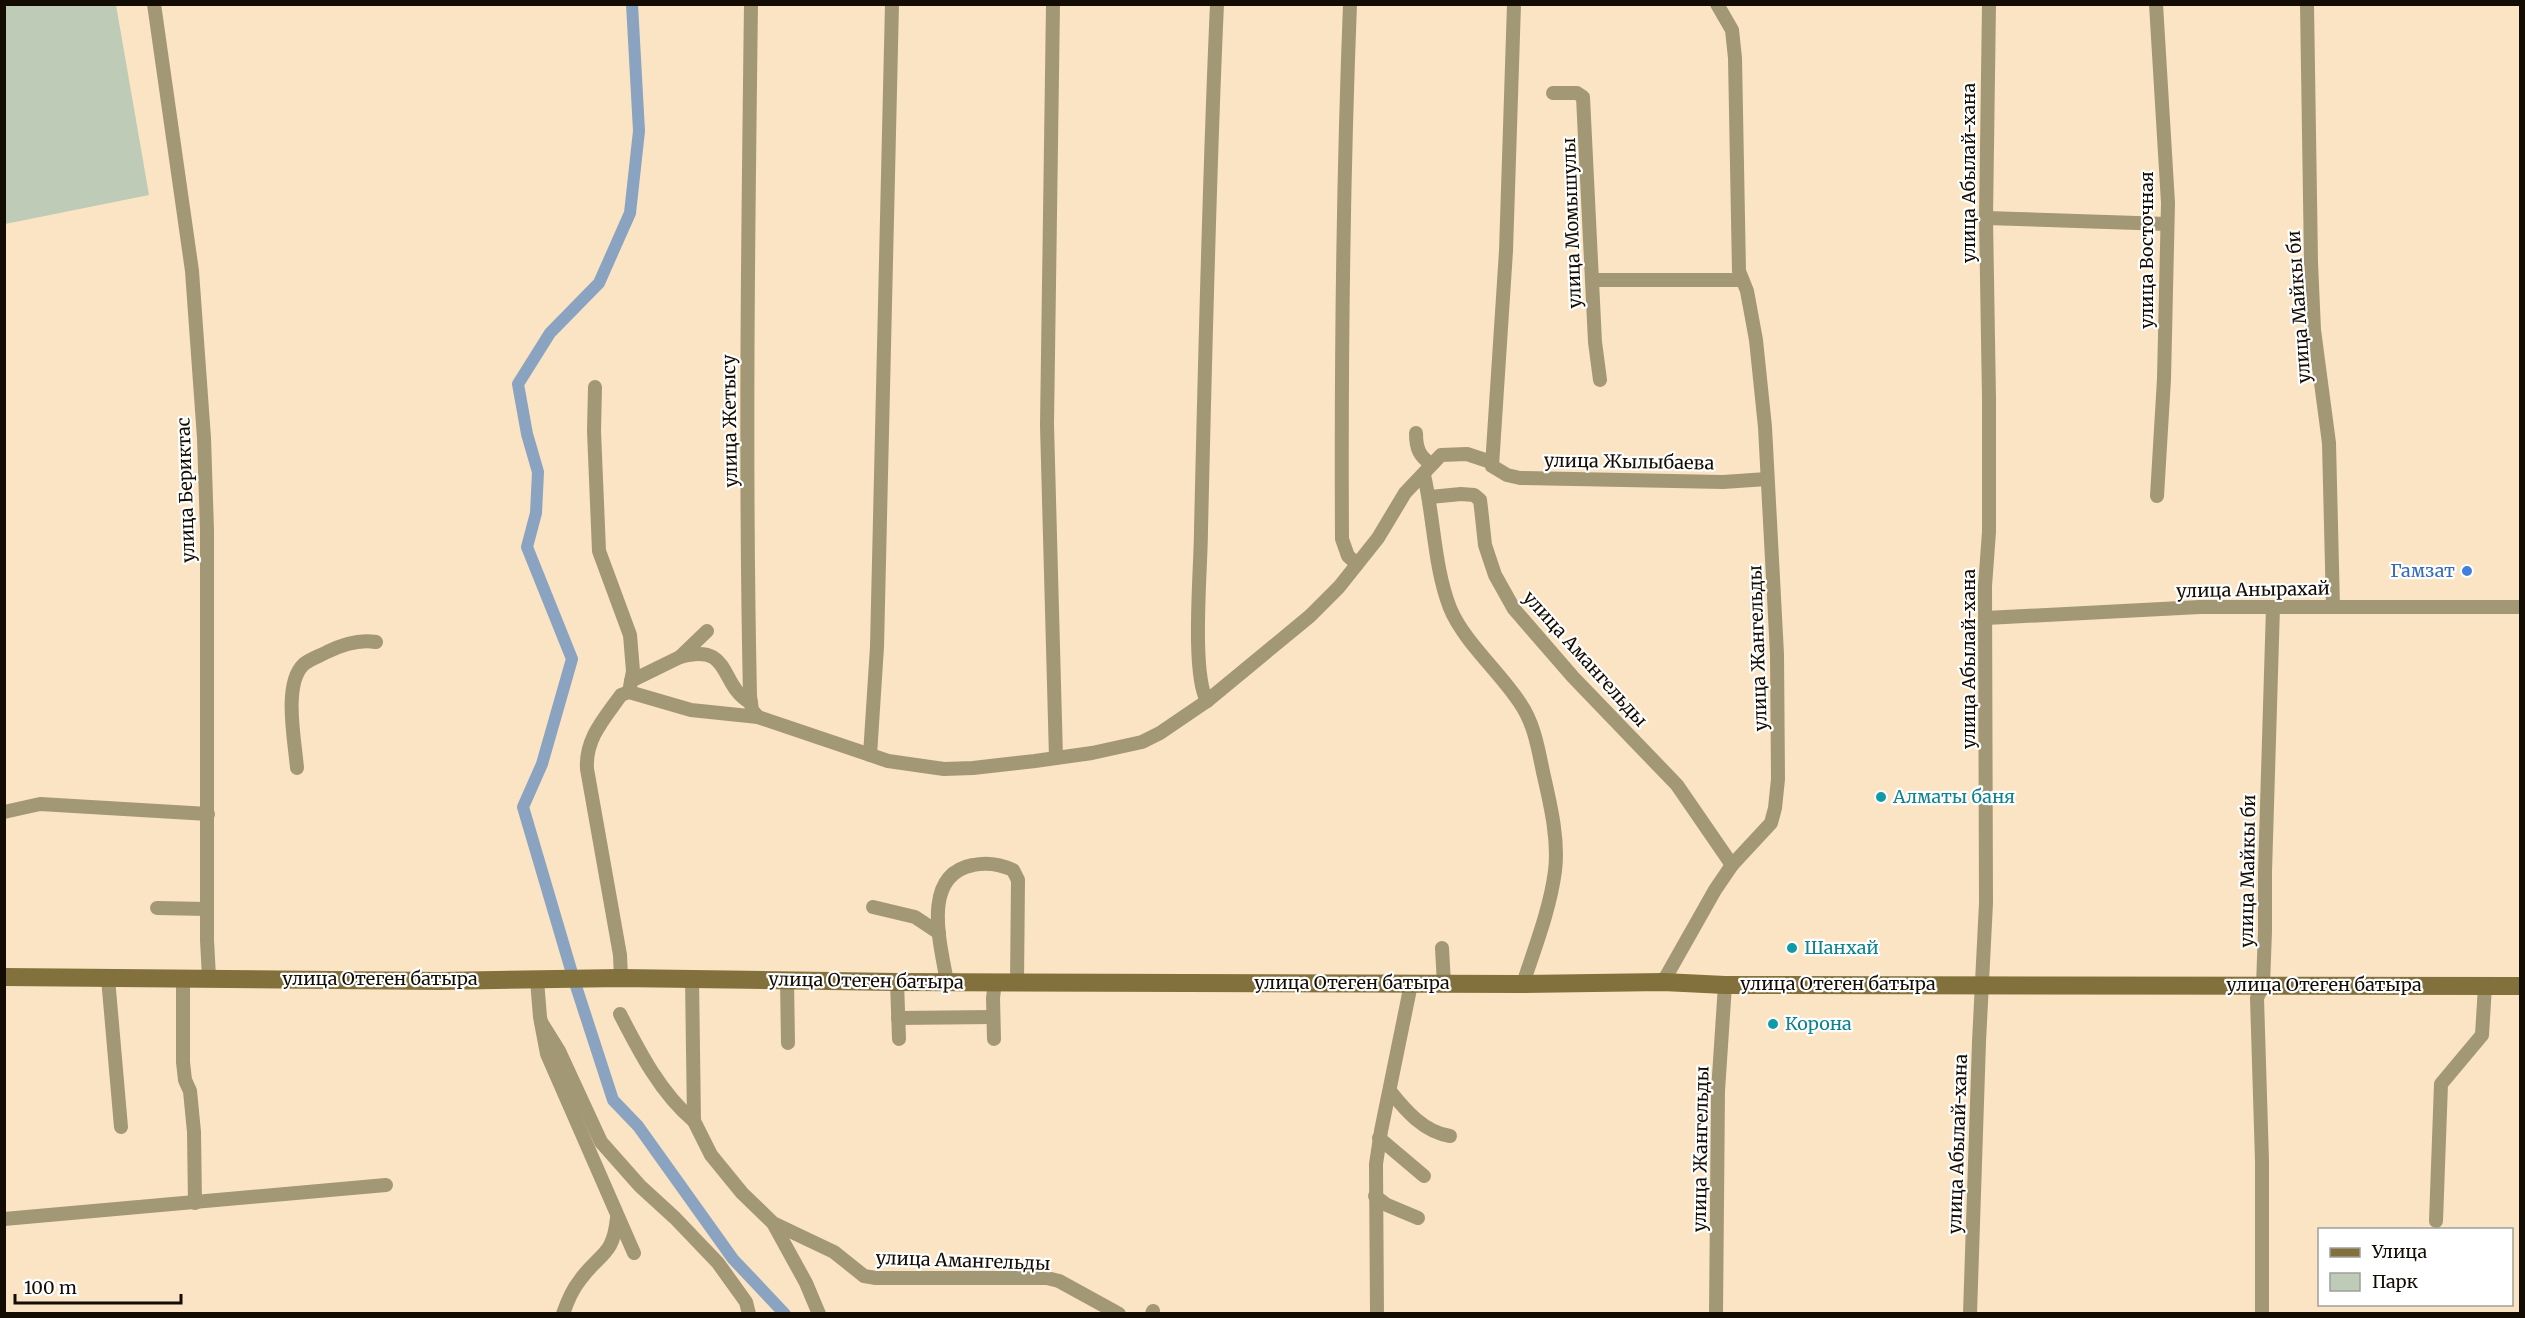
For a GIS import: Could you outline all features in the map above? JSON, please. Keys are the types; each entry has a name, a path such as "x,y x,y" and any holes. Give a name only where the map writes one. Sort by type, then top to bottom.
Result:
{"main road":[{"name":"улица Отеген батыра","path":"4,977 537,980 692,978 897,982 1411,984 1663,982 1725,985 2520,986"}],"street":[{"name":"улица Бериктас","path":"154,4 192,272 198,345 207,530 209,977"},
{"name":"улица Жетысу","path":"750,4 747,584 751,703 752,710 758,717"},
{"path":"870,755 877,647 892,4"},
{"path":"1053,4 1047,425 1051,495 1056,758"},
{"path":"1207,701 1200,684 1199,628 1202,444 1216,4"},
{"path":"1350,4 1342,269 1342,539 1348,556 1357,564"},
{"path":"1492,460 1506,251 1514,4"},
{"name":"улица Жангельды","path":"1663,982 1696,920 1732,865 1771,823 1778,779 1777,654 1765,427 1756,340 1746,291 1739,271 1735,58 1732,30 1717,4"},
{"name":"улица Восточная","path":"2156,4 2168,202 2164,379 2157,496"},
{"name":"улица Майкы би","path":"2307,4 2314,330 2329,443 2333,607"},
{"name":"улица Абылай-хана","path":"1970,1314 1986,903 1985,586 1989,532 1989,399 1986,7"},
{"name":"улица Момышулы","path":"1553,93 1577,93 1583,97 1599,380"},
{"path":"1986,218 2167,224"},
{"path":"1592,280 1742,280"},
{"path":"595,387 594,431 599,551 630,635 633,663 630,686"},
{"path":"1416,433 1417,448 1428,469 1438,558 1450,608 1460,627 1521,704 1538,747 1549,801 1556,868 1550,898 1523,984"},
{"name":"улица Жылыбаева","path":"1428,469 1441,455 1454,453 1492,460 1507,475 1521,478 1723,482 1767,479"},
{"path":"630,686 691,710 758,717 888,761 944,769 973,768 1109,750 1160,734 1207,701 1310,616 1339,588 1378,538 1405,493 1428,469"},
{"name":"улица Амангельды","path":"1430,497 1461,494 1474,495 1480,500 1485,544 1495,575 1514,609 1552,654 1677,785 1732,865"},
{"name":"улица Майкы би","path":"2262,1314 2262,1161 2258,998 2263,985 2273,607"},
{"name":"улица Анырахай","path":"1986,618 2200,608 2520,607"},
{"path":"621,978 621,955 586,754 589,742 600,723 621,695 630,686 680,657 707,631"},
{"path":"297,768 292,700 295,675 304,664 338,646 363,640 376,642"},
{"path":"680,657 702,653 716,658 741,698 751,703"},
{"path":"4,812 40,804 208,814"},
{"path":"947,982 939,933 938,902 947,881 961,868 979,864 1002,865 1014,870 1018,880 1017,982"},
{"path":"873,907 915,917 939,933"},
{"path":"157,908 207,909"},
{"path":"1442,948 1444,984"},
{"path":"108,978 121,1127"},
{"path":"183,978 183,1062 185,1080 190,1091 194,1132 195,1203"},
{"name":"улица Амангельды","path":"692,978 694,1121 711,1155 725,1174 773,1223 834,1252 864,1276 876,1278 1047,1278 1059,1281 1119,1314"},
{"path":"537,980 547,1054 634,1253"},
{"path":"787,980 788,1042"},
{"path":"897,982 899,1039"},
{"path":"993,1039 995,982"},
{"path":"1377,1314 1375,1196 1379,1138 1411,984"},
{"name":"улица Жангельды","path":"1716,1314 1718,1091 1725,985"},
{"path":"2436,1221 2441,1084 2482,1035 2485,986"},
{"path":"620,1014 653,1072 681,1110 694,1121"},
{"path":"898,1018 993,1017"},
{"path":"541,1022 559,1051 601,1142 640,1186 675,1218 718,1263 746,1302 749,1314"},
{"path":"1390,1091 1408,1114 1436,1134 1450,1136"},
{"path":"1379,1138 1424,1176"},
{"path":"4,1219 386,1185"},
{"path":"1375,1196 1387,1205 1418,1218"},
{"path":"563,1314 579,1281 612,1245 617,1218"},
{"path":"773,1223 806,1283 819,1314"}],"green space":[{"path":"4,5 116,5 149,195 5,224"}],"waterway":[{"path":"632,4 639,131 630,213 599,283 550,333 518,384 527,434 538,472 536,513 527,547 572,659 542,764 523,807 574,980 613,1100 638,1126 733,1259 785,1314"}],"place":[{"name":"Гамзат","path":"2467,571"},
{"name":"Алматы баня","path":"1881,797"},
{"name":"Шанхай","path":"1792,948"},
{"name":"Корона","path":"1773,1024"}]}
